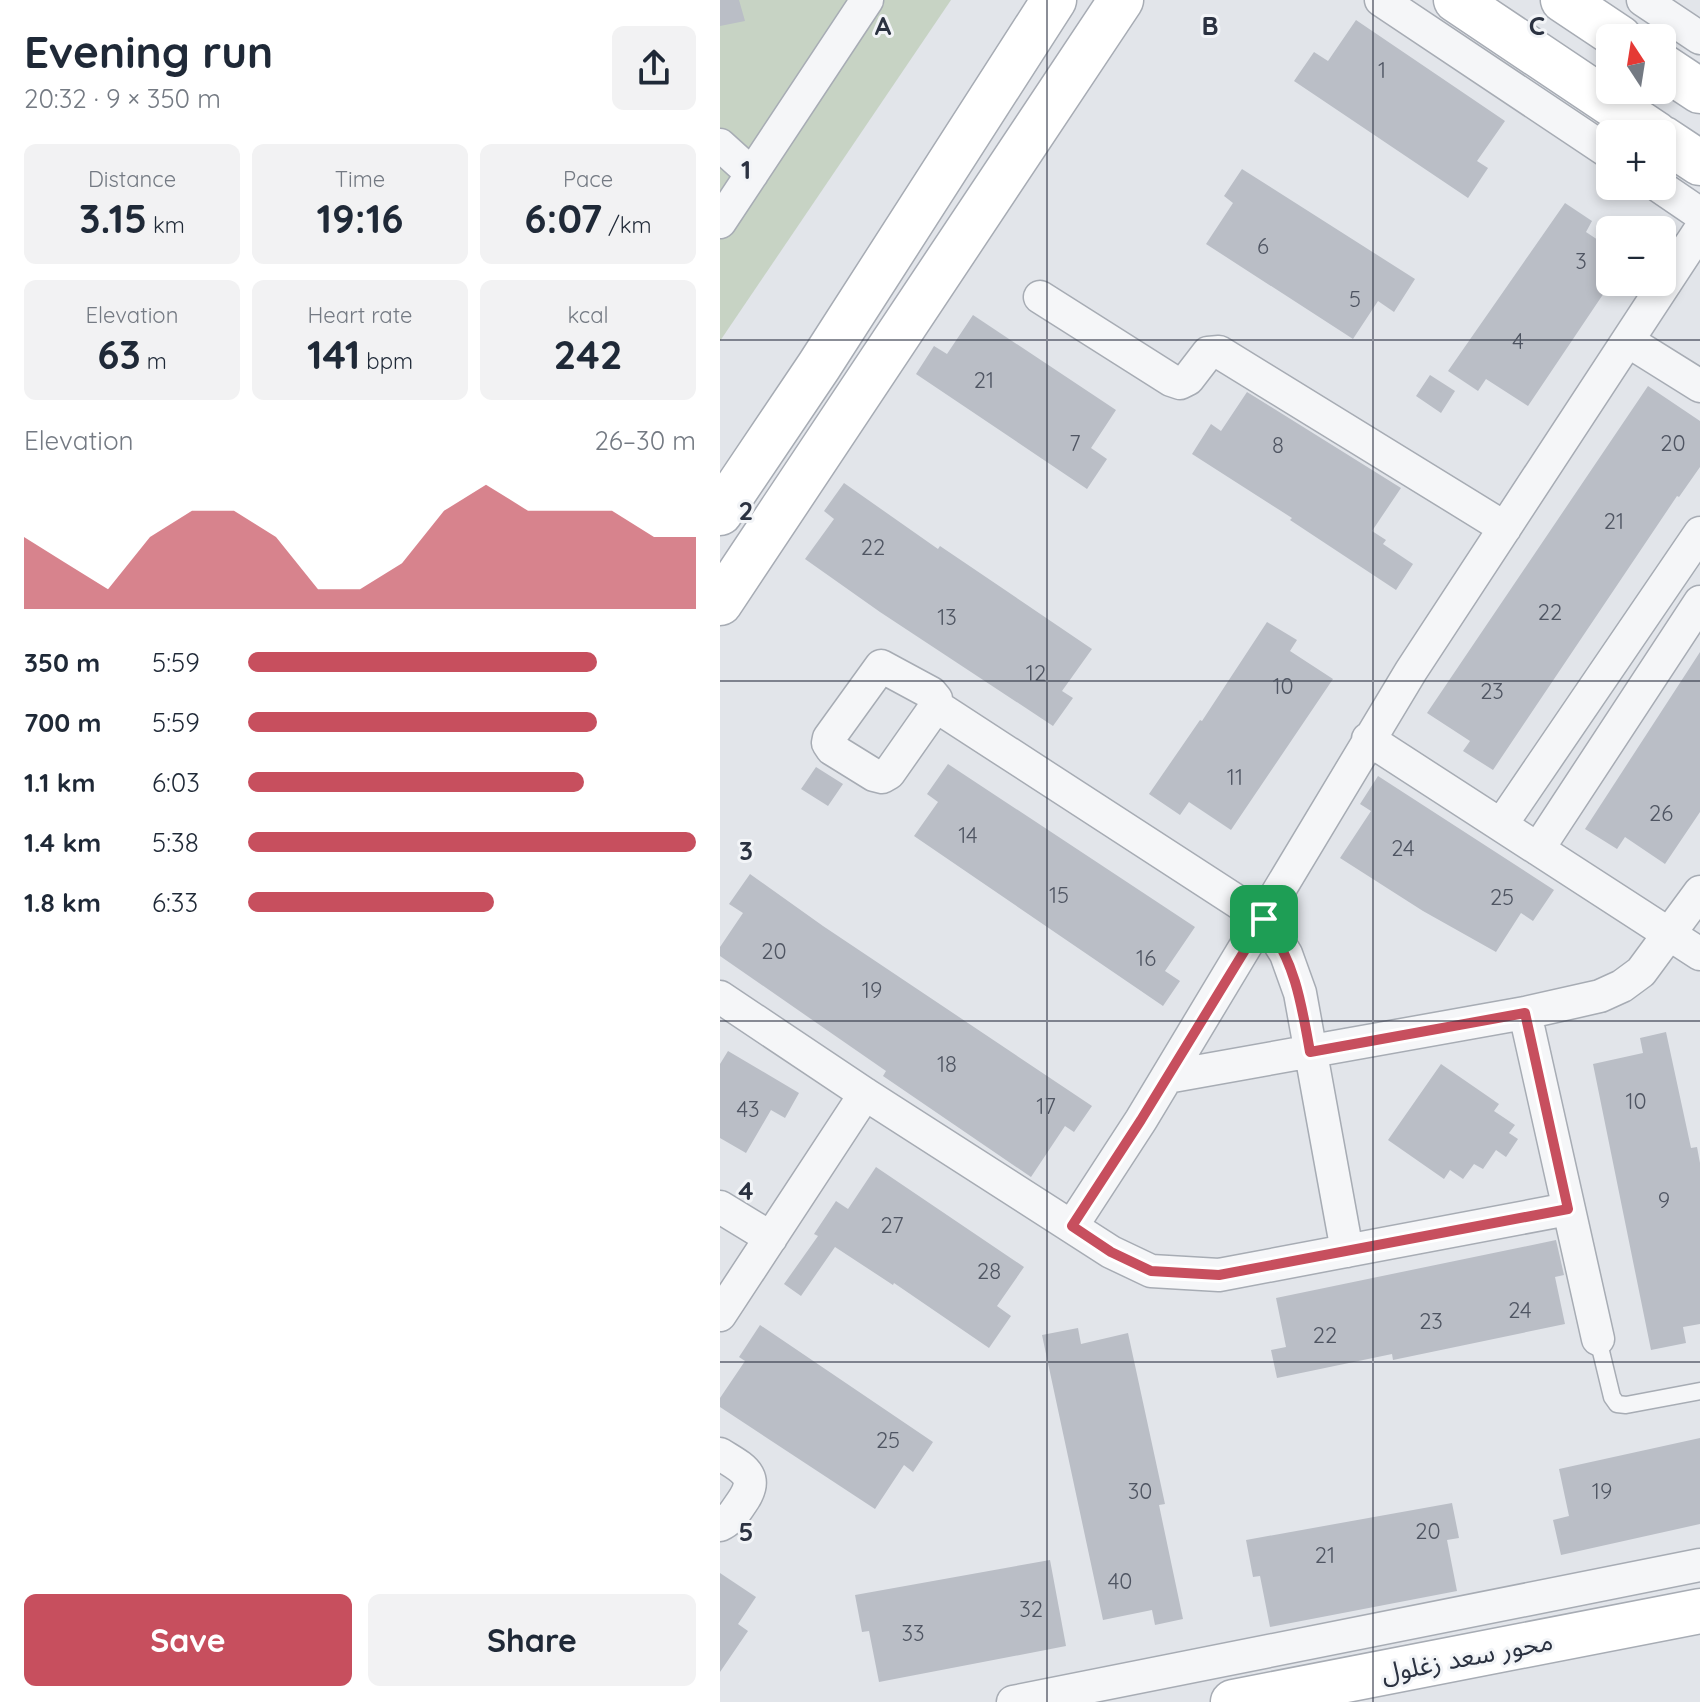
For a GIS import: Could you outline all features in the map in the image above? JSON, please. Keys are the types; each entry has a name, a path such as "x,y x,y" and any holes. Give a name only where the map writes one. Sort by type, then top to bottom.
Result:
{"street":[{"path":"720,222 867,0"},
{"path":"720,513 819,366 1054,0"},
{"path":"720,603 1121,0"},
{"path":"1381,0 1596,144"},
{"path":"1456,0 1635,120"},
{"path":"1563,0 1599,24"},
{"path":"1643,0 1700,38"},
{"path":"1676,75 1700,91"},
{"path":"720,145 752,174"},
{"path":"1676,147 1700,163"},
{"path":"1676,198 1700,214"},
{"path":"1072,1226 1264,919 1368,739 1700,230"},
{"path":"1040,297 1180,383 1188,379 1208,353 1219,352 1505,528"},
{"path":"1628,341 1700,386"},
{"path":"1501,825 1700,533"},
{"path":"1538,849 1700,602"},
{"path":"936,706 1264,919 1294,973 1347,1251"},
{"path":"1368,739 1700,954"},
{"path":"1167,1077 1525,1013 1600,996 1622,986 1641,972 1700,892"},
{"path":"720,997 1122,1258 1151,1271 1219,1275 1568,1209"},
{"path":"1525,1013 1598,1339"},
{"path":"720,1315 865,1094"},
{"path":"720,1207 771,1238"},
{"path":"720,1454 741,1467 750,1483 749,1492 730,1520 720,1525"},
{"path":"1013,1702 1700,1565"},
{"name":"محور سعد زغلول","path":"1233,1702 1700,1611"}],"lane":[{"path":"1598,1339 1612,1397 1617,1404 1700,1391"}],"green space":[{"path":"720,0 951,0 720,341"}],"building":[{"path":"720,0 739,0 745,21 720,26"},
{"path":"1356,20 1505,121 1477,161 1488,168 1468,198 1294,81 1314,52 1328,61"},
{"path":"1242,169 1415,279 1394,312 1378,301 1353,339 1206,244 1233,203 1224,196"},
{"path":"1565,203 1592,221 1586,232 1596,239 1596,296 1602,296 1528,406 1486,379 1478,391 1448,371"},
{"path":"973,315 1116,410 1091,448 1107,459 1087,489 916,374 934,346 947,354"},
{"path":"1430,375 1455,391 1441,413 1416,396"},
{"path":"1648,386 1700,421 1700,467 1677,496 1493,770 1463,751 1470,741 1427,713"},
{"path":"1247,392 1401,488 1372,531 1386,540 1383,544 1413,564 1396,590 1192,454 1211,424 1221,431"},
{"path":"844,483 938,549 940,546 1092,649 1062,691 1073,698 1053,726 805,559 834,519 824,511"},
{"path":"1267,622 1297,640 1290,651 1333,679 1231,830 1189,802 1180,815 1149,794 1202,721"},
{"path":"1700,652 1700,812 1665,864 1625,837 1617,849 1585,829"},
{"path":"948,764 1195,927 1165,971 1180,981 1163,1006 914,836 938,802 927,794"},
{"path":"816,767 843,784 828,806 801,789"},
{"path":"1378,776 1554,890 1533,921 1521,913 1496,952 1423,911 1340,858 1371,811 1360,804"},
{"path":"750,874 1092,1106 1074,1132 1065,1126 1031,1177 883,1076 886,1071 720,956 720,947 743,913 729,904"},
{"path":"1666,1032 1691,1148 1697,1147 1700,1163 1700,1324 1683,1327 1686,1343 1651,1350 1593,1064 1643,1053 1640,1038"},
{"path":"728,1051 799,1093 785,1118 771,1110 746,1153 720,1138 720,1064"},
{"path":"1441,1064 1499,1104 1494,1111 1515,1125 1509,1133 1518,1139 1506,1157 1496,1150 1483,1169 1474,1164 1463,1179 1450,1170 1444,1179 1388,1140"},
{"path":"876,1167 1024,1267 997,1306 1011,1316 989,1348 835,1247 801,1296 784,1284 818,1236 814,1234 836,1201 848,1209"},
{"path":"1556,1240 1564,1275 1555,1277 1565,1324 1393,1360 1392,1354 1277,1378 1271,1350 1286,1347 1276,1298"},
{"path":"760,1325 933,1442 913,1472 904,1465 875,1509 720,1407 720,1398 745,1361 739,1357"},
{"path":"1078,1328 1081,1344 1128,1333 1165,1504 1159,1505 1183,1619 1155,1625 1152,1610 1103,1620 1042,1335"},
{"path":"1700,1438 1700,1524 1561,1555 1553,1520 1569,1516 1559,1469"},
{"path":"1452,1503 1459,1538 1447,1540 1457,1591 1270,1627 1260,1576 1253,1577 1246,1540"},
{"path":"1050,1560 1066,1646 879,1682 869,1631 862,1632 855,1595"},
{"path":"720,1573 756,1597 738,1624 748,1631 720,1672"}],"route":[{"path":"1264,919 1294,973 1310,1052 1525,1013 1568,1209 1219,1275 1151,1271 1132,1264 1072,1226 1264,919"}]}
